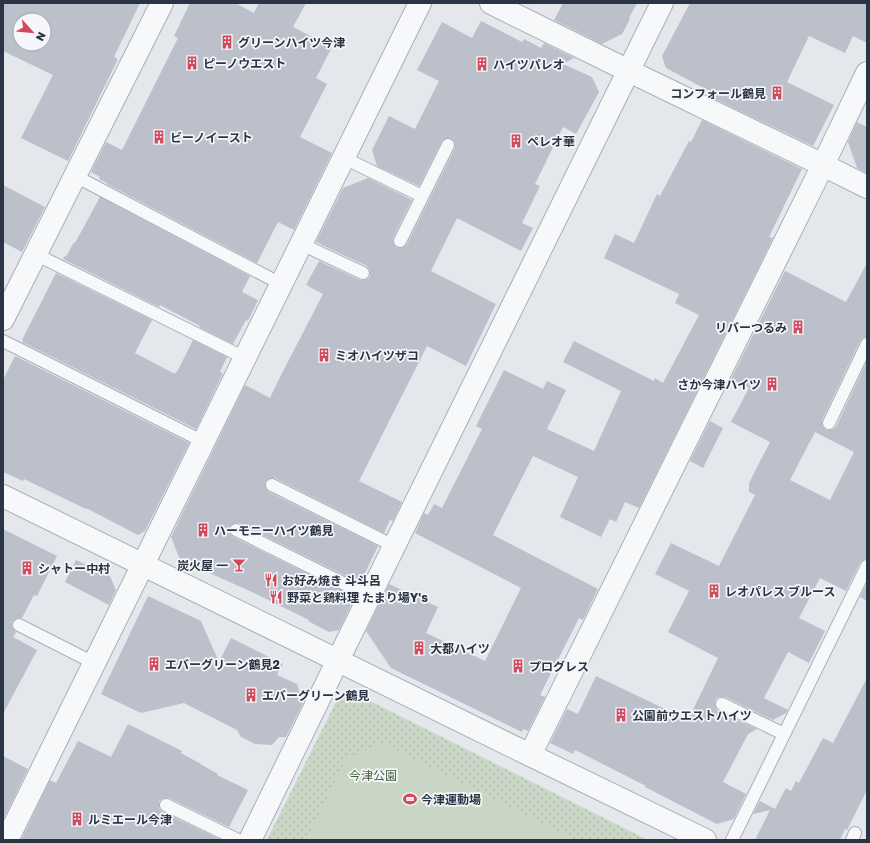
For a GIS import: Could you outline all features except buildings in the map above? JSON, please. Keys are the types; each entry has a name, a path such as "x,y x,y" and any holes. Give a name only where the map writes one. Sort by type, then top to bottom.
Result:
{"street":[{"path":"3,319 162,3"},
{"path":"7,840 420,3"},
{"path":"491,3 867,187"},
{"path":"250,840 662,3"},
{"path":"530,755 823,165 867,73"},
{"path":"3,496 705,840"}],"lane":[{"path":"400,241 448,145"},
{"path":"344,158 422,196"},
{"path":"74,176 281,284"},
{"path":"300,244 363,273"},
{"path":"36,254 245,358"},
{"path":"3,341 204,442"},
{"path":"829,423 867,344"},
{"path":"272,485 394,546"},
{"path":"236,530 369,596"},
{"path":"732,840 867,566"},
{"path":"19,625 94,663"},
{"path":"722,704 784,734"},
{"path":"166,805 238,840"}],"green space":[{"name":"今津公園","path":"352,692 648,840 267,840 338,698"},
{"name":"今津運動場","path":"383,743 576,840 307,840 346,758"}],"place":[{"name":"グリーンハイツ今津","path":"227,42"},
{"name":"ピーノウエスト","path":"192,63"},
{"name":"ハイツパレオ","path":"482,64"},
{"name":"コンフォール鶴見","path":"777,93"},
{"name":"ビーノイースト","path":"159,137"},
{"name":"ペレオ華","path":"516,141"},
{"name":"リバーつるみ","path":"798,327"},
{"name":"ミオハイツザコ","path":"324,355"},
{"name":"さか今津ハイツ","path":"772,384"},
{"name":"ハーモニーハイツ鶴見","path":"203,530"},
{"name":"炭火屋 一","path":"239,565"},
{"name":"シャトー中村","path":"27,568"},
{"name":"お好み焼き 斗斗呂","path":"271,580"},
{"name":"レオパレス ブルース","path":"714,591"},
{"name":"野菜と鶏料理 たまり場Y's","path":"276,597"},
{"name":"大都ハイツ","path":"419,648"},
{"name":"エバーグリーン鶴見2","path":"154,664"},
{"name":"プログレス","path":"518,666"},
{"name":"エバーグリーン鶴見","path":"251,695"},
{"name":"公園前ウエストハイツ","path":"621,715"},
{"name":"今津運動場","path":"410,799"},
{"name":"ルミエール今津","path":"77,819"}]}
